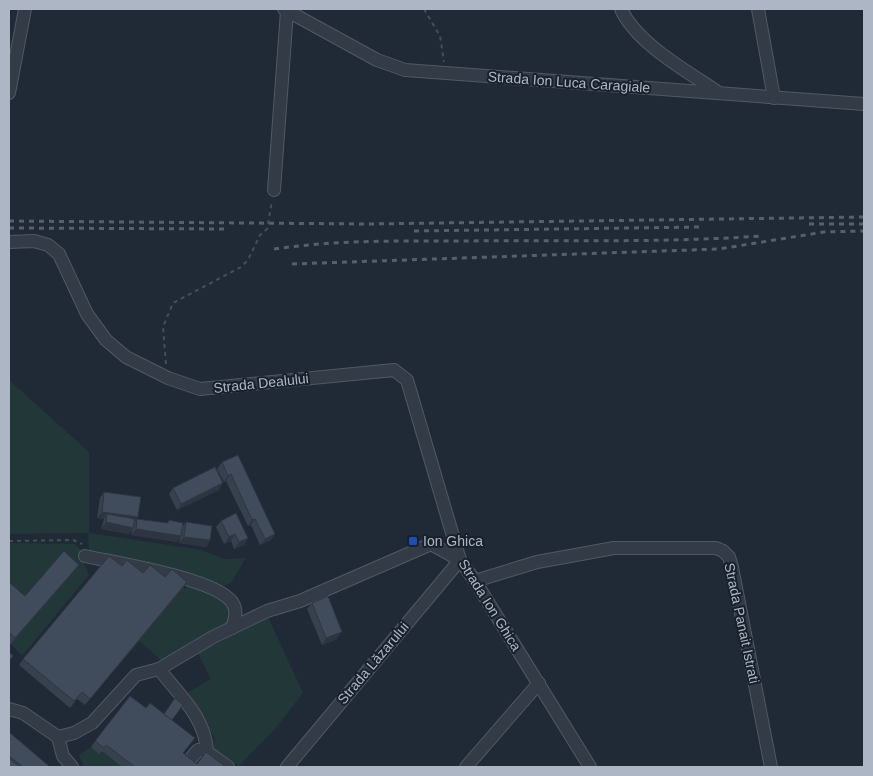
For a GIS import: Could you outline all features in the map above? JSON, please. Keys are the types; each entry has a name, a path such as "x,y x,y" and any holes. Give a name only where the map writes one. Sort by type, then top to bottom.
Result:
{"street":[{"path":"9,93 12,54 24,9"},
{"path":"621,9 626,20 641,37 719,93"},
{"path":"758,9 774,98"},
{"name":"Strada Ion Luca Caragiale","path":"274,190 285,10 377,60 405,70 864,104"},
{"name":"Strada Dealului","path":"9,242 34,241 48,245 59,254 87,314 106,340 126,357 168,378 200,389 394,370 401,374"},
{"name":"Strada Ion Ghica","path":"401,374 406,380 460,560 476,581 590,767"},
{"path":"9,709 23,713 58,737 74,734 92,722 136,675 160,669 232,628 267,612 300,601 431,544 460,560"},
{"name":"Strada Panait Istrati","path":"476,581 537,562 614,548 707,547 723,551 729,557 732,566 771,767"},
{"path":"85,556 187,579 222,594 232,602 237,613 232,628"},
{"name":"Strada Lăzarului","path":"287,767 460,560"},
{"path":"160,669 193,710 204,728 207,752"},
{"path":"466,767 539,683"},
{"path":"58,737 62,762 72,767"},
{"path":"188,762 198,750 207,752 228,767"}],"path":[{"path":"424,9 440,36 445,73"},
{"path":"168,378 162,328 173,303 241,267 248,260 260,235 267,229 270,222 274,190"},
{"path":"9,541 73,540 83,544 85,556"}],"green space":[{"path":"9,380 89,452 89,533 202,550 224,559 246,558 231,583 218,588 89,553 88,533 9,534"},
{"path":"9,543 74,544 80,549 82,560 89,575 22,656 11,644 20,603 9,593"},
{"path":"192,585 213,594 224,602 229,614 229,623 162,661 139,641 183,589"},
{"path":"268,617 303,693 275,729 239,766 213,749 215,738 185,694 211,679 198,653"},
{"path":"91,747 102,751 122,767 84,767 79,755"}],"building":[{"path":"238,455 275,534 265,539 255,519 252,520 231,474 228,476 222,462"},
{"path":"215,467 223,483 181,504 173,488"},
{"path":"104,492 141,497 138,517 102,512"},
{"path":"236,513 248,538 239,542 235,534 229,537 221,521"},
{"path":"107,514 135,519 133,528 106,522"},
{"path":"137,519 168,523 169,520 183,523 181,536 136,529"},
{"path":"186,522 212,526 210,540 184,537"},
{"path":"64,551 79,565 15,638 9,632 10,583 25,596"},
{"path":"109,556 122,566 127,560 143,573 150,565 165,577 172,569 187,582 90,699 82,692 74,701 23,659"},
{"path":"328,596 342,632 326,638 312,603"},
{"path":"9,652 13,656 9,661"},
{"path":"130,696 146,708 150,703 195,738 183,753 197,764 206,752 226,767 135,767 106,745 104,748 95,741"},
{"path":"175,698 183,705 172,720 164,714"},
{"path":"9,732 49,766 23,767 9,756"},
{"path":"9,758 20,767 9,767"}],"railway":[{"path":"9,221 368,224 864,217"},
{"path":"809,224 864,224"},
{"path":"414,231 701,227"},
{"path":"9,228 229,229"},
{"path":"292,264 719,249 824,232 863,231"},
{"path":"274,249 366,242 648,240 761,236"}],"place":[{"name":"Ion Ghica","path":"413,541"}]}
